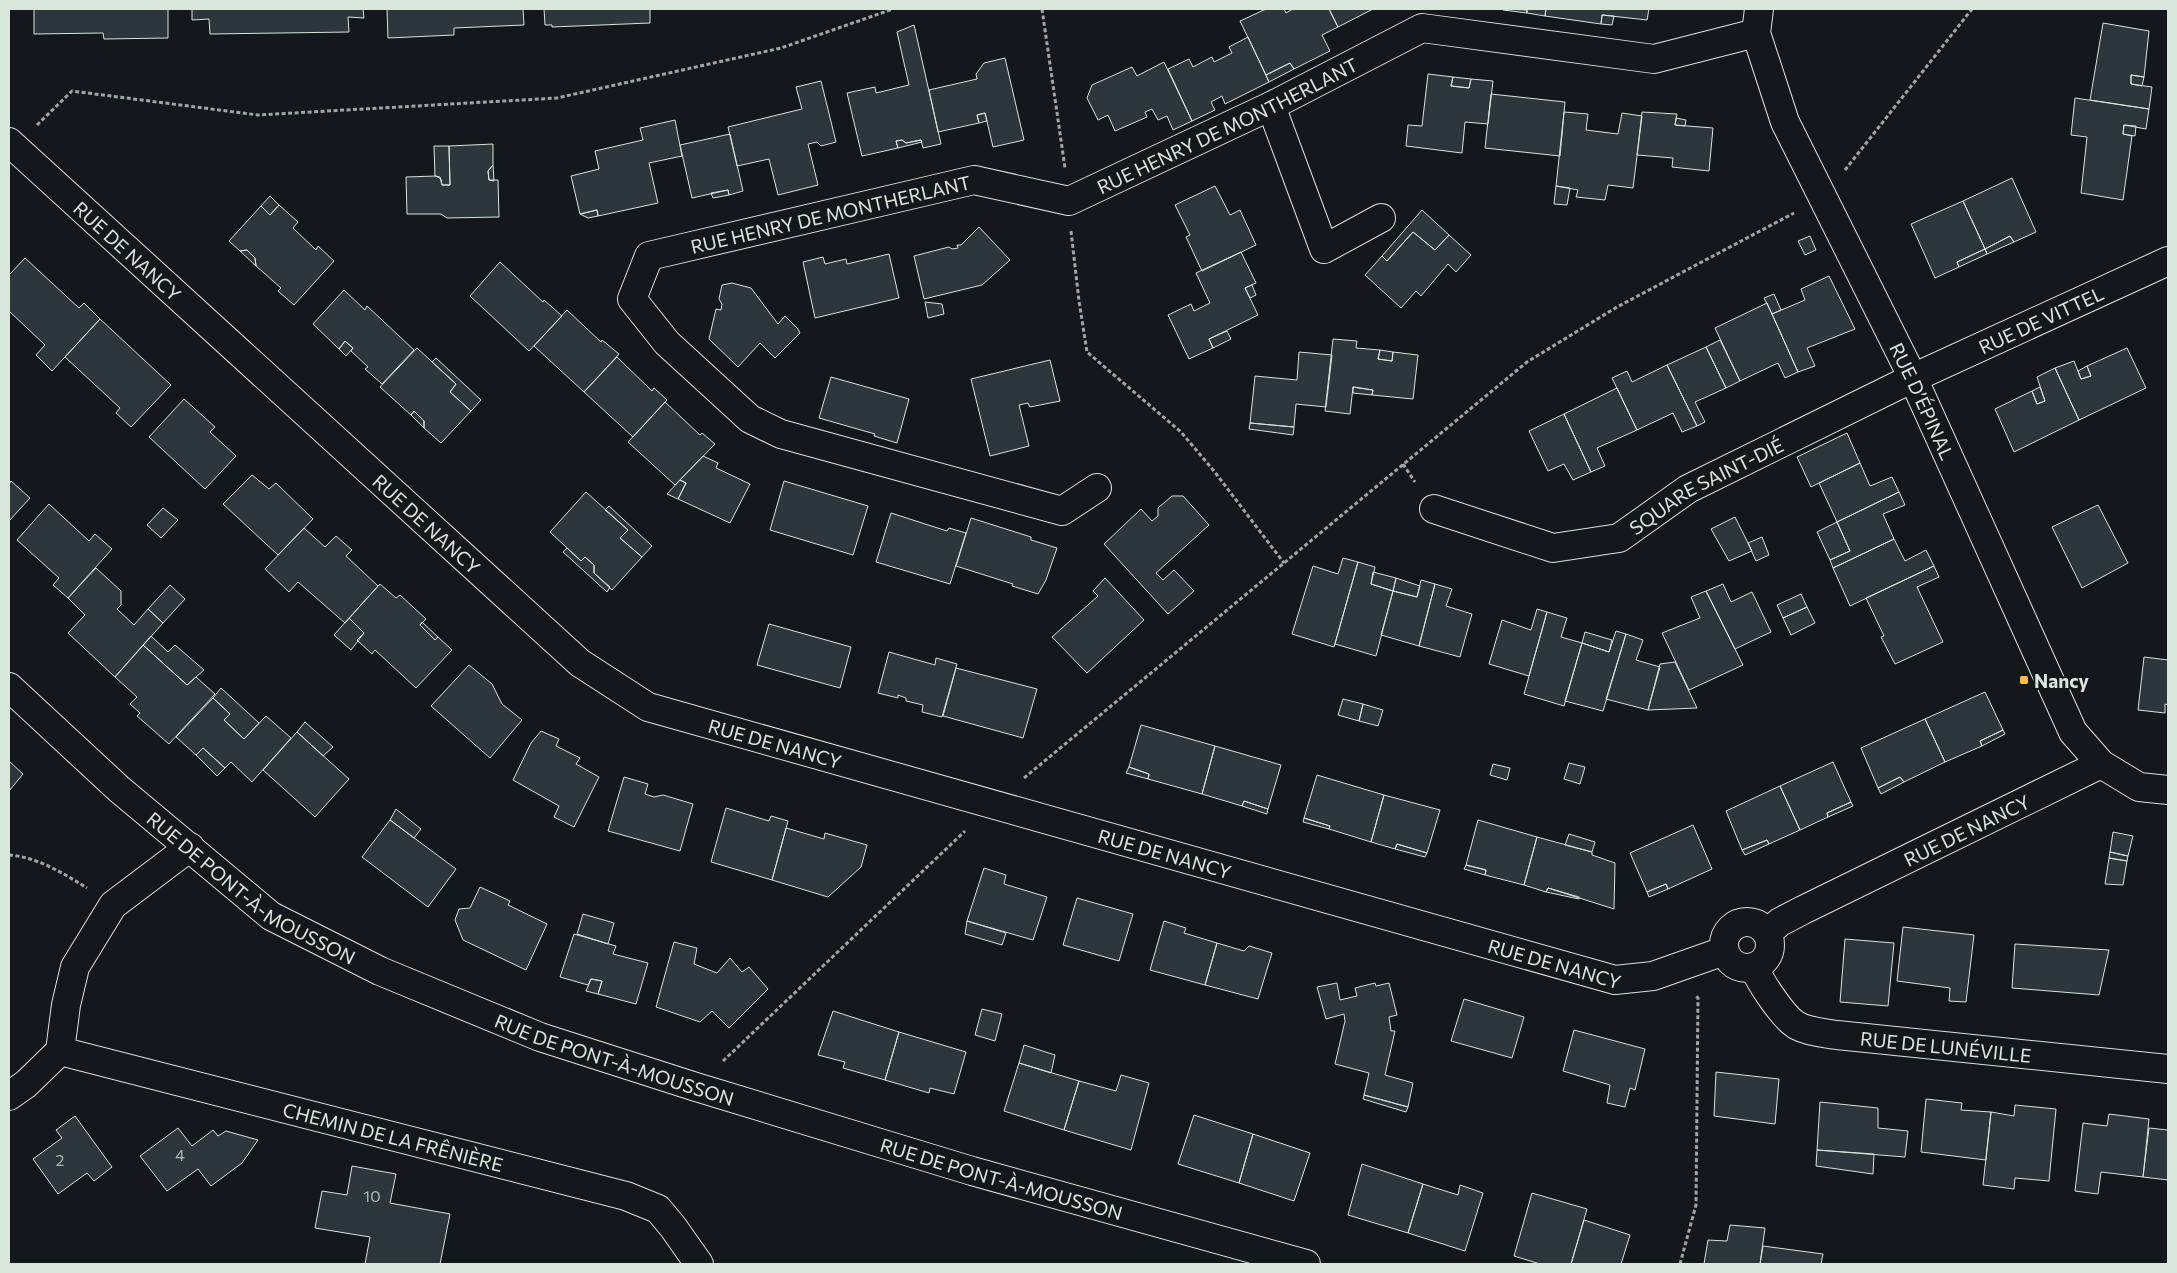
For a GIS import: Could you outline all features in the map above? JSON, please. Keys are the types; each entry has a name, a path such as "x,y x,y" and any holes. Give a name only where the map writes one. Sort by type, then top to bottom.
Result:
{"street":[{"name":"RUE HENRY DE MONTHERLANT","path":"1097,488 1062,512 781,434 750,419 667,343 632,299 649,256 974,180 1069,201 1271,106 1422,28 1654,59 1757,21"},
{"name":"RUE D’ÉPINAL","path":"1757,21 1784,122 1913,378 2073,732 2101,764"},
{"path":"1271,106 1324,249 1381,218"},
{"name":"RUE DE NANCY","path":"11,144 580,663 648,707 991,806 1615,980 1653,976 1724,951"},
{"name":"RUE DE VITTEL","path":"1913,378 2168,262"},
{"name":"SQUARE SAINT-DIÉ","path":"1434,509 1553,548 1619,538 1688,489 1913,378"},
{"name":"RUE DE PONT-À-MOUSSON","path":"9,687 119,789 271,916 380,971 540,1037 696,1087 972,1171 1306,1264"},
{"name":"RUE DE NANCY","path":"1767,932 1780,922 1803,910 2101,764"},
{"path":"2101,764 2139,787 2168,790"},
{"path":"9,1096 26,1084 60,1051 66,1005 75,967 112,905 190,848"},
{"path":"1741,922 1756,923 1767,932 1770,939 1769,953 1766,959 1754,967 1739,967 1732,963 1724,951 1725,936 1729,930 1741,922"},
{"name":"RUE DE LUNÉVILLE","path":"1754,967 1778,1007 1798,1026 1837,1035 2168,1069"},
{"name":"CHEMIN DE LA FRÊNIÈRE","path":"60,1051 626,1196 658,1209 673,1227 698,1264"}],"path":[{"path":"11,144 72,91 258,115 558,98 780,48 893,9"},
{"path":"1042,9 1069,201 1079,301 1087,352 1181,432 1214,471 1284,563"},
{"path":"696,1087 991,806 1528,362 1617,307 1823,198 1972,9"},
{"path":"9,856 26,857 71,878 112,905"},
{"path":"1677,968 1698,998 1696,1205 1680,1264"}],"building":[{"path":"34,9 168,9 168,38 104,39 103,33 34,34"},
{"path":"192,9 363,9 364,18 348,17 349,32 210,34 209,19 192,20"},
{"path":"387,9 523,9 524,25 454,28 454,35 388,38"},
{"path":"544,9 650,9 650,23 552,27 552,25 545,25"},
{"path":"1266,9 1284,9 1286,13 1293,9 1329,9 1338,27 1322,35 1330,51 1294,69 1290,63 1266,75 1240,21"},
{"path":"1329,9 1373,9 1338,27"},
{"path":"1520,9 1546,9 1545,16 1527,13 1527,10"},
{"path":"1546,9 1649,9 1647,20 1602,15 1601,24 1545,16"},
{"path":"1503,10 1527,10 1527,13"},
{"path":"1602,15 1614,16 1612,25 1601,24"},
{"path":"2103,23 2149,31 2144,77 2131,75 2131,84 2152,87 2149,109 2090,100"},
{"path":"914,25 941,144 923,148 921,140 906,143 902,140 896,141 898,148 862,156 847,93 875,87 876,93 909,85 897,32"},
{"path":"1248,37 1269,82 1225,104 1222,96 1211,102 1215,110 1192,121 1168,69 1189,59 1193,67 1212,57 1214,62 1232,53 1229,47"},
{"path":"1005,58 1024,140 993,147 985,113 977,115 979,123 938,132 929,90 977,79 976,74 984,63"},
{"path":"1164,62 1192,121 1173,130 1167,116 1158,120 1152,109 1145,112 1147,117 1115,131 1108,115 1098,120 1087,98 1092,85 1132,67 1137,76"},
{"path":"1290,63 1294,69 1269,82 1266,75"},
{"path":"1428,74 1453,77 1451,86 1469,88 1471,79 1493,81 1488,124 1465,122 1462,153 1406,146 1408,125 1422,126"},
{"path":"2131,75 2144,77 2142,86 2131,84"},
{"path":"1453,77 1471,79 1469,88 1451,86"},
{"path":"821,81 836,142 821,146 817,142 808,144 818,185 778,195 769,159 737,166 728,127 802,109 796,87"},
{"path":"1491,94 1565,102 1560,156 1485,148"},
{"path":"2075,98 2149,109 2146,129 2124,125 2123,134 2132,136 2123,200 2081,193 2087,137 2071,135"},
{"path":"1564,112 1588,114 1586,130 1618,134 1622,113 1642,116 1633,188 1608,185 1605,200 1576,197 1578,190 1556,186"},
{"path":"1642,112 1677,114 1675,125 1713,128 1709,171 1672,167 1673,158 1637,155"},
{"path":"985,113 987,121 979,123 977,115"},
{"path":"1676,118 1686,120 1685,126 1675,125"},
{"path":"675,120 682,156 649,163 658,203 598,216 597,210 580,214 571,176 599,169 595,151 643,140 640,128"},
{"path":"2124,125 2136,126 2135,136 2123,134"},
{"path":"730,134 743,191 729,195 728,190 692,198 680,145"},
{"path":"902,140 906,143 921,140 922,142 898,148 896,141"},
{"path":"493,144 493,165 488,171 489,180 498,180 499,217 447,218 441,214 407,214 406,177 436,176 441,179 442,185 450,185 449,146"},
{"path":"434,146 449,146 450,185 442,185 440,177 435,176"},
{"path":"493,165 494,181 489,180 488,171"},
{"path":"2012,178 2036,232 2014,242 2010,236 1985,249 1963,201"},
{"path":"1215,186 1230,215 1240,210 1256,245 1202,271 1186,237 1190,235 1175,205"},
{"path":"1556,186 1570,188 1567,205 1554,204"},
{"path":"728,190 729,195 713,198 711,193"},
{"path":"270,196 279,205 270,215 261,206"},
{"path":"1963,201 1985,249 1957,262 1959,267 1935,278 1911,224"},
{"path":"279,205 298,222 293,228 316,250 318,246 334,261 294,305 278,291 281,288 256,266 255,258 247,250 240,251 229,241 261,206 270,215"},
{"path":"597,210 598,216 588,218 580,214"},
{"path":"1422,210 1449,235 1435,250 1413,232 1387,261 1382,256"},
{"path":"979,227 1010,260 982,285 924,299 914,256 949,247 952,249 958,248 957,245 961,245"},
{"path":"1413,232 1435,250 1449,235 1471,255 1456,272 1448,264 1421,296 1416,291 1401,308 1365,275 1382,256 1387,261"},
{"path":"1810,236 1816,250 1805,255 1798,241"},
{"path":"2010,236 2014,242 1987,254 1985,249"},
{"path":"1985,249 1987,254 1959,267 1957,262"},
{"path":"247,250 255,258 256,266 240,251"},
{"path":"1241,252 1256,283 1245,288 1258,315 1209,339 1213,348 1189,359 1168,315 1191,304 1194,311 1210,303 1196,273"},
{"path":"889,254 899,298 815,318 803,262 823,257 825,264 846,259 847,264"},
{"path":"25,258 79,308 84,303 100,319 52,371 36,355 45,345 9,311 9,275"},
{"path":"500,262 543,302 544,300 562,316 529,351 470,296"},
{"path":"1829,276 1855,329 1807,348 1815,366 1798,372 1772,314 1805,300 1801,289"},
{"path":"732,283 751,288 778,324 785,316 798,329 800,333 775,358 760,343 738,367 709,339 716,309 721,310 722,304 719,299 722,285"},
{"path":"1252,285 1256,295 1250,298 1245,288"},
{"path":"344,290 365,310 367,306 414,350 382,384 365,369 368,367 351,351 353,348 345,341 339,349 313,324"},
{"path":"1774,294 1781,310 1772,314 1764,298"},
{"path":"925,302 942,304 944,314 928,318"},
{"path":"1767,303 1798,372 1785,378 1778,363 1740,381 1715,328"},
{"path":"567,310 601,342 602,340 619,354 584,392 534,346"},
{"path":"100,319 171,385 131,427 116,413 120,408 65,357"},
{"path":"1227,331 1231,339 1213,348 1209,339"},
{"path":"1333,339 1357,341 1356,348 1380,350 1378,359 1392,361 1393,352 1418,355 1413,399 1372,395 1373,390 1353,387 1350,414 1325,411"},
{"path":"1720,340 1740,381 1726,388 1706,347"},
{"path":"345,341 353,348 346,356 339,349"},
{"path":"1706,347 1726,388 1695,402 1705,422 1697,426 1667,365"},
{"path":"417,348 456,384 450,392 471,411 441,443 424,428 424,421 414,411 411,415 380,387"},
{"path":"2127,348 2146,388 2079,420 2055,368 2074,361 2081,379 2091,376 2087,366"},
{"path":"1380,350 1393,352 1392,361 1378,359"},
{"path":"1299,352 1332,355 1326,407 1296,404 1294,427 1250,423 1255,376 1297,380"},
{"path":"617,357 652,391 654,388 667,400 633,437 584,392"},
{"path":"436,358 481,400 471,411 450,392 456,384 432,362"},
{"path":"1050,360 1060,401 1030,407 1028,403 1019,405 1029,446 990,456 971,379"},
{"path":"1667,365 1697,426 1682,432 1673,413 1637,430 1612,378 1627,371 1632,382"},
{"path":"2087,366 2091,376 2081,379 2078,371"},
{"path":"2055,368 2079,420 2014,452 1995,409 2032,391 2037,404 2045,401 2037,377"},
{"path":"831,377 909,399 897,443 874,436 875,434 819,418"},
{"path":"1353,387 1373,390 1372,395 1353,393"},
{"path":"2040,387 2045,401 2037,404 2032,391"},
{"path":"1617,388 1637,430 1597,448 1605,466 1591,472 1564,414"},
{"path":"184,399 215,427 210,432 236,456 205,489 149,437"},
{"path":"665,402 700,435 702,433 715,444 675,485 628,442"},
{"path":"414,411 424,421 424,428 411,415"},
{"path":"1564,414 1591,472 1573,480 1564,464 1548,471 1529,431"},
{"path":"1250,423 1294,427 1293,435 1249,429"},
{"path":"1847,433 1860,463 1811,487 1797,457"},
{"path":"703,456 718,463 716,468 750,484 730,523 678,499 686,483 680,480"},
{"path":"1860,463 1870,486 1892,477 1899,492 1837,522 1819,483"},
{"path":"252,475 269,489 276,483 313,519 278,555 223,504"},
{"path":"680,480 686,483 678,499 667,494"},
{"path":"11,481 30,498 9,521 9,484"},
{"path":"784,481 868,506 853,555 770,530"},
{"path":"586,492 628,530 620,538 642,557 612,590 594,573 594,565 585,557 581,561 550,532"},
{"path":"1899,492 1905,505 1883,514 1894,539 1833,568 1830,560 1850,551 1837,522"},
{"path":"1172,496 1183,496 1209,525 1156,573 1163,580 1174,570 1194,591 1168,614 1104,544 1141,509 1152,521 1158,516 1158,508"},
{"path":"49,504 89,541 95,534 112,549 68,598 53,585 59,578 17,540"},
{"path":"2098,505 2128,563 2082,588 2052,527"},
{"path":"609,506 652,546 642,557 620,538 628,530 605,510"},
{"path":"163,508 178,520 161,538 147,525"},
{"path":"891,513 947,531 949,528 966,533 950,584 876,562"},
{"path":"1735,517 1752,551 1729,561 1711,529"},
{"path":"971,518 1031,537 1031,540 1057,548 1046,580 1038,594 956,566"},
{"path":"1837,522 1850,551 1830,560 1817,532"},
{"path":"304,528 325,547 336,536 352,550 346,556 378,586 345,623 298,582 289,592 265,569"},
{"path":"1762,537 1769,555 1756,561 1748,543"},
{"path":"1894,539 1905,561 1926,550 1934,566 1850,606 1833,568"},
{"path":"567,548 581,561 585,557 594,565 594,573 610,587 607,592 563,552"},
{"path":"1343,558 1358,562 1334,647 1292,634 1313,566 1338,574"},
{"path":"1358,562 1375,567 1371,584 1393,591 1376,656 1335,644"},
{"path":"1934,566 1939,577 1917,587 1943,642 1895,664 1881,637 1884,636 1866,598"},
{"path":"96,568 121,591 121,605 117,609 134,625 148,609 163,623 115,677 68,633 85,615 68,598"},
{"path":"1373,572 1396,578 1393,591 1371,584"},
{"path":"1105,578 1144,620 1087,673 1052,637 1098,596 1093,591"},
{"path":"1396,578 1420,586 1417,597 1393,591"},
{"path":"1421,580 1435,584 1419,646 1381,635 1393,591 1417,597"},
{"path":"380,584 396,598 400,595 426,619 420,625 435,640 438,637 452,650 416,688 375,650 372,654 357,640 364,633 349,618"},
{"path":"1435,584 1452,589 1446,606 1472,614 1460,657 1419,646"},
{"path":"1723,584 1731,602 1752,592 1771,632 1735,649 1706,591"},
{"path":"170,585 185,599 163,623 148,609"},
{"path":"1706,591 1743,665 1689,690 1662,633 1700,618 1691,597"},
{"path":"1801,594 1807,607 1783,618 1777,605"},
{"path":"1807,607 1815,623 1791,635 1783,618"},
{"path":"1537,609 1547,612 1529,676 1489,664 1502,620 1531,630"},
{"path":"1547,612 1567,618 1561,637 1582,643 1564,706 1524,694"},
{"path":"349,618 364,633 351,650 334,635"},
{"path":"422,622 438,637 435,640 420,625"},
{"path":"769,624 851,647 840,688 757,665"},
{"path":"1616,631 1626,634 1603,711 1565,701 1582,643 1609,652"},
{"path":"1585,632 1612,640 1609,652 1582,643"},
{"path":"1626,634 1643,640 1636,660 1660,667 1648,710 1606,699"},
{"path":"151,636 168,652 175,645 204,670 187,685 143,645"},
{"path":"143,645 187,685 196,677 215,694 169,744 137,716 140,713 130,704 137,697 115,677"},
{"path":"889,652 935,665 936,658 957,664 942,717 922,712 923,705 906,701 906,698 898,695 898,698 878,693"},
{"path":"2144,657 2168,660 2168,705 2165,704 2165,713 2138,710"},
{"path":"1675,662 1697,708 1648,710 1660,664"},
{"path":"469,665 492,684 502,704 522,720 490,758 431,706"},
{"path":"956,668 1037,689 1023,738 943,716"},
{"path":"221,688 259,723 244,739 224,720 230,714 213,698"},
{"path":"1985,692 2003,730 1980,741 1982,746 1945,762 1925,719"},
{"path":"213,698 230,714 224,720 244,739 266,716 291,738 252,782 231,762 225,768 203,748 196,755 176,737"},
{"path":"1343,699 1363,704 1359,721 1338,715"},
{"path":"1363,704 1383,710 1378,726 1359,721"},
{"path":"1925,719 1945,762 1904,782 1900,777 1878,788 1861,748"},
{"path":"305,722 333,747 323,756 297,732"},
{"path":"1141,725 1215,746 1202,794 1148,779 1149,774 1129,767"},
{"path":"2003,730 2005,734 1982,746 1980,741"},
{"path":"541,731 559,739 556,746 580,758 576,764 599,777 574,827 554,817 559,806 513,780 531,743"},
{"path":"297,732 349,779 315,817 263,770"},
{"path":"1215,746 1281,765 1268,809 1244,801 1242,806 1202,794"},
{"path":"203,748 225,768 217,776 196,755"},
{"path":"9,761 23,774 9,791"},
{"path":"1833,762 1851,802 1827,813 1828,817 1800,830 1780,786"},
{"path":"1569,763 1585,767 1580,784 1564,779"},
{"path":"1493,764 1510,768 1507,780 1490,775"},
{"path":"1129,767 1149,774 1148,779 1126,773"},
{"path":"1317,775 1384,795 1371,842 1329,829 1330,826 1304,818"},
{"path":"624,777 648,784 645,794 654,797 663,795 693,804 680,851 608,831"},
{"path":"1900,777 1904,782 1881,794 1878,788"},
{"path":"1780,786 1800,830 1769,844 1767,840 1742,850 1726,811"},
{"path":"1384,795 1440,810 1427,853 1397,844 1395,849 1371,842"},
{"path":"1244,801 1268,809 1267,814 1242,806"},
{"path":"1851,802 1853,806 1828,817 1827,813"},
{"path":"726,808 769,821 771,816 788,821 772,880 711,862"},
{"path":"396,809 421,829 414,838 390,820"},
{"path":"1304,818 1330,826 1329,829 1303,822"},
{"path":"390,820 456,869 428,907 362,857"},
{"path":"1478,820 1537,837 1524,885 1485,875 1486,870 1466,865"},
{"path":"1693,825 1712,869 1668,889 1666,884 1647,892 1630,853"},
{"path":"786,828 824,839 825,833 867,845 861,867 828,897 772,880"},
{"path":"2113,832 2133,836 2128,856 2110,852"},
{"path":"1569,834 1595,842 1592,852 1565,845"},
{"path":"1537,837 1592,852 1592,855 1615,863 1614,909 1548,888 1546,892 1524,885"},
{"path":"1767,840 1769,844 1745,855 1742,850"},
{"path":"1397,844 1427,853 1425,857 1395,849"},
{"path":"2110,852 2128,856 2127,861 2109,858"},
{"path":"2109,858 2127,861 2123,885 2105,884"},
{"path":"1466,865 1486,870 1485,875 1464,869"},
{"path":"984,868 1006,875 1004,884 1047,897 1033,940 967,921"},
{"path":"1666,884 1668,889 1649,897 1647,892"},
{"path":"480,887 510,901 508,905 547,924 526,970 463,940 455,920 459,909 470,908"},
{"path":"1548,888 1579,897 1579,899 1546,892"},
{"path":"1077,898 1133,914 1119,961 1063,945"},
{"path":"583,914 614,923 608,944 577,934"},
{"path":"967,921 1006,933 1002,945 965,934"},
{"path":"1164,921 1186,928 1184,933 1217,943 1205,985 1150,970"},
{"path":"1903,927 1974,935 1966,1002 1949,1001 1950,988 1897,981"},
{"path":"574,934 616,946 613,954 648,963 636,1004 598,994 602,981 591,979 588,985 560,977"},
{"path":"1845,939 1894,943 1888,1006 1840,1002"},
{"path":"674,942 697,948 694,964 717,973 730,958 742,972 749,967 768,989 729,1028 712,1011 700,1022 656,1007"},
{"path":"1217,943 1244,951 1249,946 1272,953 1258,999 1205,985"},
{"path":"2015,944 2109,950 2099,995 2012,988"},
{"path":"591,979 602,981 598,994 586,991"},
{"path":"1337,983 1340,1000 1357,996 1355,988 1375,983 1376,986 1389,983 1397,1015 1389,1017 1391,1031 1395,1031 1385,1075 1413,1083 1408,1107 1364,1095 1369,1073 1335,1064 1345,1021 1344,1014 1326,1019 1317,987"},
{"path":"1464,999 1524,1017 1512,1058 1451,1041"},
{"path":"982,1009 1002,1014 995,1041 975,1035"},
{"path":"833,1011 899,1032 885,1080 843,1068 845,1062 818,1055"},
{"path":"1574,1030 1645,1049 1635,1090 1630,1088 1625,1107 1607,1103 1610,1085 1563,1071"},
{"path":"899,1032 966,1052 954,1094 930,1088 929,1093 885,1080"},
{"path":"1024,1045 1055,1055 1051,1073 1019,1063"},
{"path":"1019,1063 1079,1081 1064,1130 1004,1111"},
{"path":"1716,1072 1779,1079 1775,1124 1714,1116"},
{"path":"1121,1075 1149,1083 1131,1150 1064,1130 1079,1081 1116,1091"},
{"path":"1364,1095 1408,1107 1406,1112 1363,1099"},
{"path":"1926,1099 1962,1103 1961,1110 1991,1112 1986,1160 1921,1152"},
{"path":"1820,1102 1878,1108 1878,1128 1908,1131 1905,1157 1817,1150"},
{"path":"2015,1105 2056,1109 2049,1181 2015,1178 2014,1189 1983,1185 1991,1112 2014,1116"},
{"path":"2109,1114 2149,1119 2143,1177 2101,1172 2098,1194 2075,1191 2083,1123 2107,1126"},
{"path":"1194,1115 1253,1134 1239,1183 1178,1164"},
{"path":"75,1116 112,1167 94,1181 87,1173 58,1194 33,1159 62,1138 56,1130"},
{"path":"178,1128 192,1146 213,1130 218,1136 226,1131 258,1140 242,1163 211,1186 198,1169 167,1191 140,1156"},
{"path":"2149,1128 2168,1130 2168,1180 2143,1177"},
{"path":"1253,1134 1310,1153 1294,1201 1239,1183"},
{"path":"1817,1150 1874,1154 1873,1174 1816,1166"},
{"path":"1362,1164 1423,1184 1408,1233 1348,1215"},
{"path":"352,1166 396,1174 390,1203 450,1214 440,1264 365,1264 370,1237 315,1228 322,1191 347,1195"},
{"path":"1423,1184 1458,1195 1460,1185 1483,1193 1465,1251 1408,1233"},
{"path":"1532,1193 1587,1209 1571,1264 1540,1264 1514,1256"},
{"path":"1584,1220 1630,1235 1621,1264 1571,1264"},
{"path":"1730,1225 1765,1228 1760,1264 1704,1264 1708,1240 1727,1241"},
{"path":"1763,1246 1823,1254 1821,1264 1760,1264"}],"place":[{"name":"Nancy","path":"2024,680"}]}
